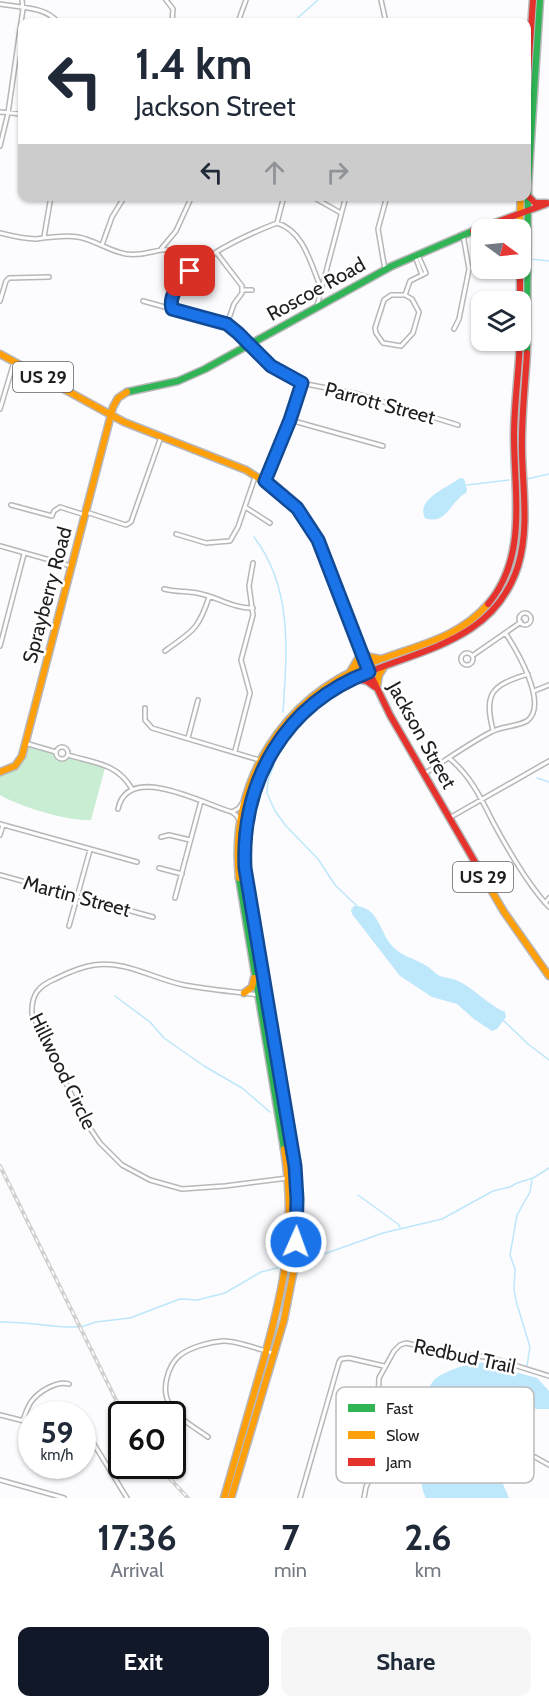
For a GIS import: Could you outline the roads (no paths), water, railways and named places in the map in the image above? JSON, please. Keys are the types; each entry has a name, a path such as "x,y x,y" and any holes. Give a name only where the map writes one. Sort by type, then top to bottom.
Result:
{"main road":[{"path":"531,29 533,0"},
{"path":"531,110 540,0"},
{"path":"531,200 535,203 548,203"},
{"path":"368,669 385,667 458,640 482,622 500,602 518,566 525,530 522,435 527,343 524,201"},
{"name":"Roscoe Road","path":"508,219 548,203"},
{"path":"522,219 523,213"},
{"name":"Roscoe Road","path":"111,415 115,403 123,394 188,378 385,270 471,232"},
{"path":"224,1498 288,1302 294,1269 297,1228 296,1177 263,995 254,964 238,866 240,822 244,800 263,760 304,712 351,676 383,659 453,633 467,624 489,603 506,577 517,534 514,435 519,351"},
{"name":"Jackson Street","path":"0,354 111,415 255,475 294,505 310,525 323,552 368,669 390,715 504,912 549,976"},
{"name":"Sprayberry Road","path":"0,772 17,765 21,759 111,415"},
{"path":"351,676 362,652 370,657 383,659"},
{"path":"351,676 364,679 377,688 379,675 385,667"},
{"path":"231,1498 270,1352 283,1292 290,1215 288,1178 245,868 245,847 251,802 263,760"},
{"path":"244,993 253,984 254,964"}],"street":[{"path":"22,0 22,18"},
{"path":"166,0 173,9 172,18"},
{"path":"239,18 246,0"},
{"path":"381,0 385,18"},
{"path":"0,4 46,12 53,18"},
{"path":"0,146 8,113 18,44"},
{"path":"0,111 18,114"},
{"path":"44,237 50,201"},
{"path":"102,245 109,223 122,201"},
{"path":"161,249 176,231 190,201"},
{"path":"277,223 283,201"},
{"path":"319,201 341,213"},
{"path":"316,306 345,201"},
{"path":"385,270 378,229 386,201"},
{"path":"172,309 170,302 178,284 195,265 216,252 277,223"},
{"path":"277,223 299,237 321,288"},
{"path":"0,232 21,238 79,237 128,254 161,249 177,252 195,265"},
{"path":"454,329 466,292 464,285 469,269 463,235"},
{"path":"143,301 227,324 234,304 243,290 241,283 216,252"},
{"path":"405,295 410,281 424,274 417,256"},
{"path":"0,301 9,278 49,277"},
{"path":"243,290 252,290"},
{"path":"391,295 405,295 412,299 419,312 413,333 401,346 383,343 375,328 384,300 391,295"},
{"name":"Parrott Street","path":"227,324 271,366 302,383 358,394 458,425"},
{"path":"0,409 14,362"},
{"path":"265,481 290,420 302,383"},
{"path":"290,420 383,446"},
{"path":"11,505 52,516 54,511 60,507 126,525 131,522 161,437"},
{"path":"176,534 206,543 231,541 255,475"},
{"path":"245,507 270,523"},
{"path":"0,546 71,566"},
{"path":"0,646 24,554"},
{"path":"235,751 250,693 241,660 253,618 249,586 253,562"},
{"path":"164,589 209,597 243,608 253,608"},
{"path":"165,651 197,627 209,597"},
{"path":"522,613 527,613 531,617 529,624 524,625 521,622 519,618 522,613"},
{"path":"472,656 521,622"},
{"path":"424,774 494,730 526,721 533,716 537,703 534,691 523,660 506,634"},
{"path":"494,730 489,708 491,696 500,685 528,674"},
{"path":"534,691 549,685"},
{"path":"188,738 198,700"},
{"path":"145,708 145,720 150,727 263,760"},
{"path":"25,743 56,752 61,759 68,755"},
{"path":"56,752 58,748 64,747 68,755"},
{"path":"68,755 116,770 127,780 132,789"},
{"path":"449,758 470,779 494,824 537,893 549,907"},
{"path":"449,818 549,761"},
{"path":"118,809 122,797 132,789 166,789 232,812 236,814 240,822"},
{"path":"232,812 239,808 244,800"},
{"path":"175,898 201,801"},
{"path":"0,835 2,825 137,862"},
{"path":"160,837 169,835 190,840"},
{"path":"69,926 90,850"},
{"path":"159,868 182,874"},
{"name":"Martin Street","path":"1,875 153,917"},
{"path":"545,903 549,898"},
{"name":"Hillwood Circle","path":"263,995 182,984 127,967 107,964 84,968 43,984 34,996 32,1014 83,1118 100,1143 122,1165 150,1180 182,1189 296,1177"},
{"path":"208,1437 178,1415 168,1401 166,1384 170,1369 179,1356 193,1348 225,1340 270,1352"},
{"name":"Redbud Trail","path":"379,1387 384,1366 394,1351 406,1343 441,1351 492,1358 549,1376"},
{"path":"300,1498 339,1362 341,1359 349,1358 384,1366"},
{"path":"32,1401 36,1396 59,1384 69,1384"},
{"path":"0,1415 18,1419"},
{"path":"96,1447 128,1498"},
{"path":"535,1457 549,1465"},
{"path":"0,1480 64,1498"},
{"name":"Redbud Trail","path":"364,1498 368,1483"}],"water":[{"path":"460,478 464,479 466,493 443,516 432,520 425,518 423,511 429,499"},
{"path":"354,906 369,910 374,915 388,941 397,950 427,966 440,976 464,984 505,1012 506,1017 497,1029 492,1031 457,1004 432,997 400,976 352,914 351,910"},
{"path":"479,1362 537,1378 549,1391 549,1409 534,1408 534,1387 430,1387 435,1379 463,1366"},
{"path":"422,1483 502,1483 509,1498 426,1498"}],"waterway":[{"path":"298,18 318,0"},
{"path":"531,259 549,261"},
{"path":"527,479 549,474"},
{"path":"467,485 509,480"},
{"path":"254,537 276,577 285,621 286,667 283,712"},
{"path":"274,765 268,780 267,793 275,811 286,826 318,859 335,885 357,906"},
{"path":"537,778 549,782"},
{"path":"115,996 150,1022 164,1038 204,1066 242,1088 270,1112"},
{"path":"503,1020 549,1060"},
{"path":"299,1263 383,1233 442,1219 493,1191 533,1178 549,1168"},
{"path":"527,1366 530,1347 516,1301 515,1269 510,1255 517,1215 530,1192 532,1180"},
{"path":"358,1195 400,1227"},
{"path":"81,1327 96,1322 130,1318 180,1299 197,1300 225,1293 261,1272 281,1267"},
{"path":"0,1322 78,1327"}],"railway":[{"path":"0,1166 117,1401"},
{"path":"170,1479 188,1498"}]}
